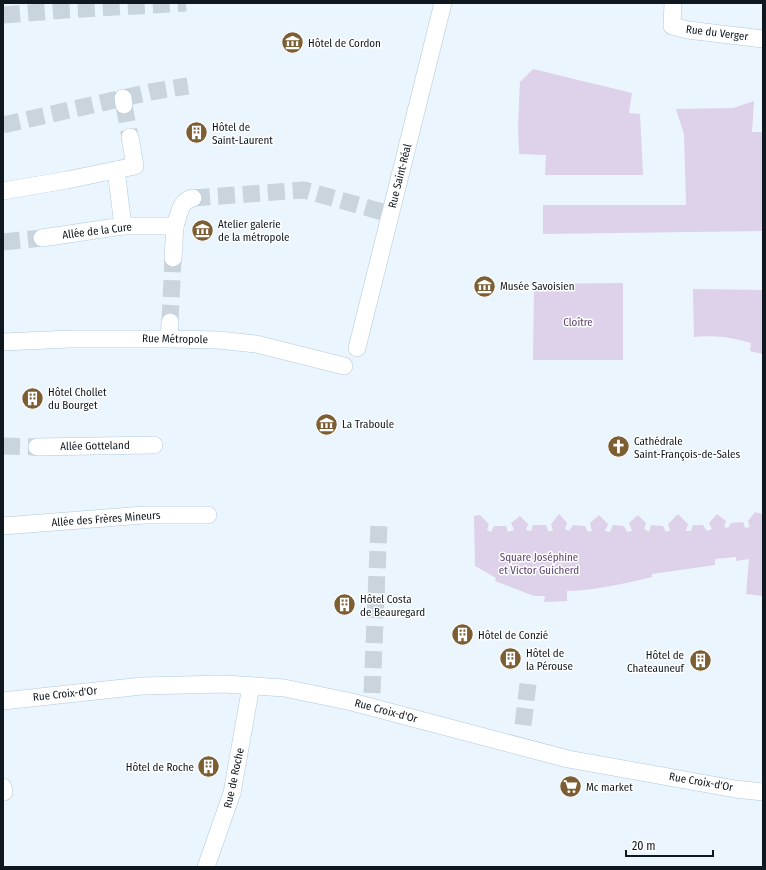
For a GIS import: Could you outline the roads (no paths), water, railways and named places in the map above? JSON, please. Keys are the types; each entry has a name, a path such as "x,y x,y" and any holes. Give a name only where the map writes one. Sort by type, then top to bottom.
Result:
{"street":[{"name":"Rue Saint-Réal","path":"357,348 443,3"},
{"name":"Rue du Verger","path":"673,3 672,26 688,30 763,39"},
{"path":"3,191 135,166 130,137"},
{"path":"116,170 123,226"},
{"path":"174,258 175,226 181,205 189,198 193,198"},
{"name":"Allée de la Cure","path":"42,238 123,226 175,226"},
{"name":"Rue Métropole","path":"3,342 70,339 169,330 219,340 256,344 344,366"},
{"name":"Allée Gotteland","path":"37,447 154,445"},
{"name":"Allée des Frères Mineurs","path":"3,526 144,515 208,515"},
{"name":"Rue Croix-d'Or","path":"3,701 142,686 224,684 284,688 336,699 568,759 763,792"},
{"name":"Rue de Roche","path":"206,867 232,793 251,686"},
{"path":"3,787 4,792"}],"tunnel":[{"path":"3,15 186,3"},
{"path":"3,125 150,92 188,86"},
{"path":"124,105 130,137"},
{"path":"193,198 304,190 390,214"},
{"path":"3,242 42,238"},
{"path":"170,322 173,258"},
{"path":"3,446 37,447"},
{"path":"372,693 379,525"},
{"path":"523,725 528,684"}],"place":[{"name":"Hôtel de Cordon","path":"293,43"},
{"name":"Hôtel de Saint-Laurent","path":"196,133"},
{"name":"Atelier galerie de la métropole","path":"202,230"},
{"name":"Musée Savoisien","path":"485,286"},
{"name":"Hôtel Chollet du Bourget","path":"32,398"},
{"name":"La Traboule","path":"327,424"},
{"name":"Cathédrale Saint-François-de-Sales","path":"618,447"},
{"name":"Hôtel Costa de Beauregard","path":"345,605"},
{"name":"Hôtel de Conzié","path":"462,635"},
{"name":"Hôtel de la Pérouse","path":"511,659"},
{"name":"Hôtel de Chateauneuf","path":"700,661"},
{"name":"Hôtel de Roche","path":"209,767"},
{"name":"Mc market","path":"571,787"}],"park label":[{"name":"Cloître","path":"578,322"},
{"name":"Square Joséphine et Victor Guicherd","path":"539,563"}]}
